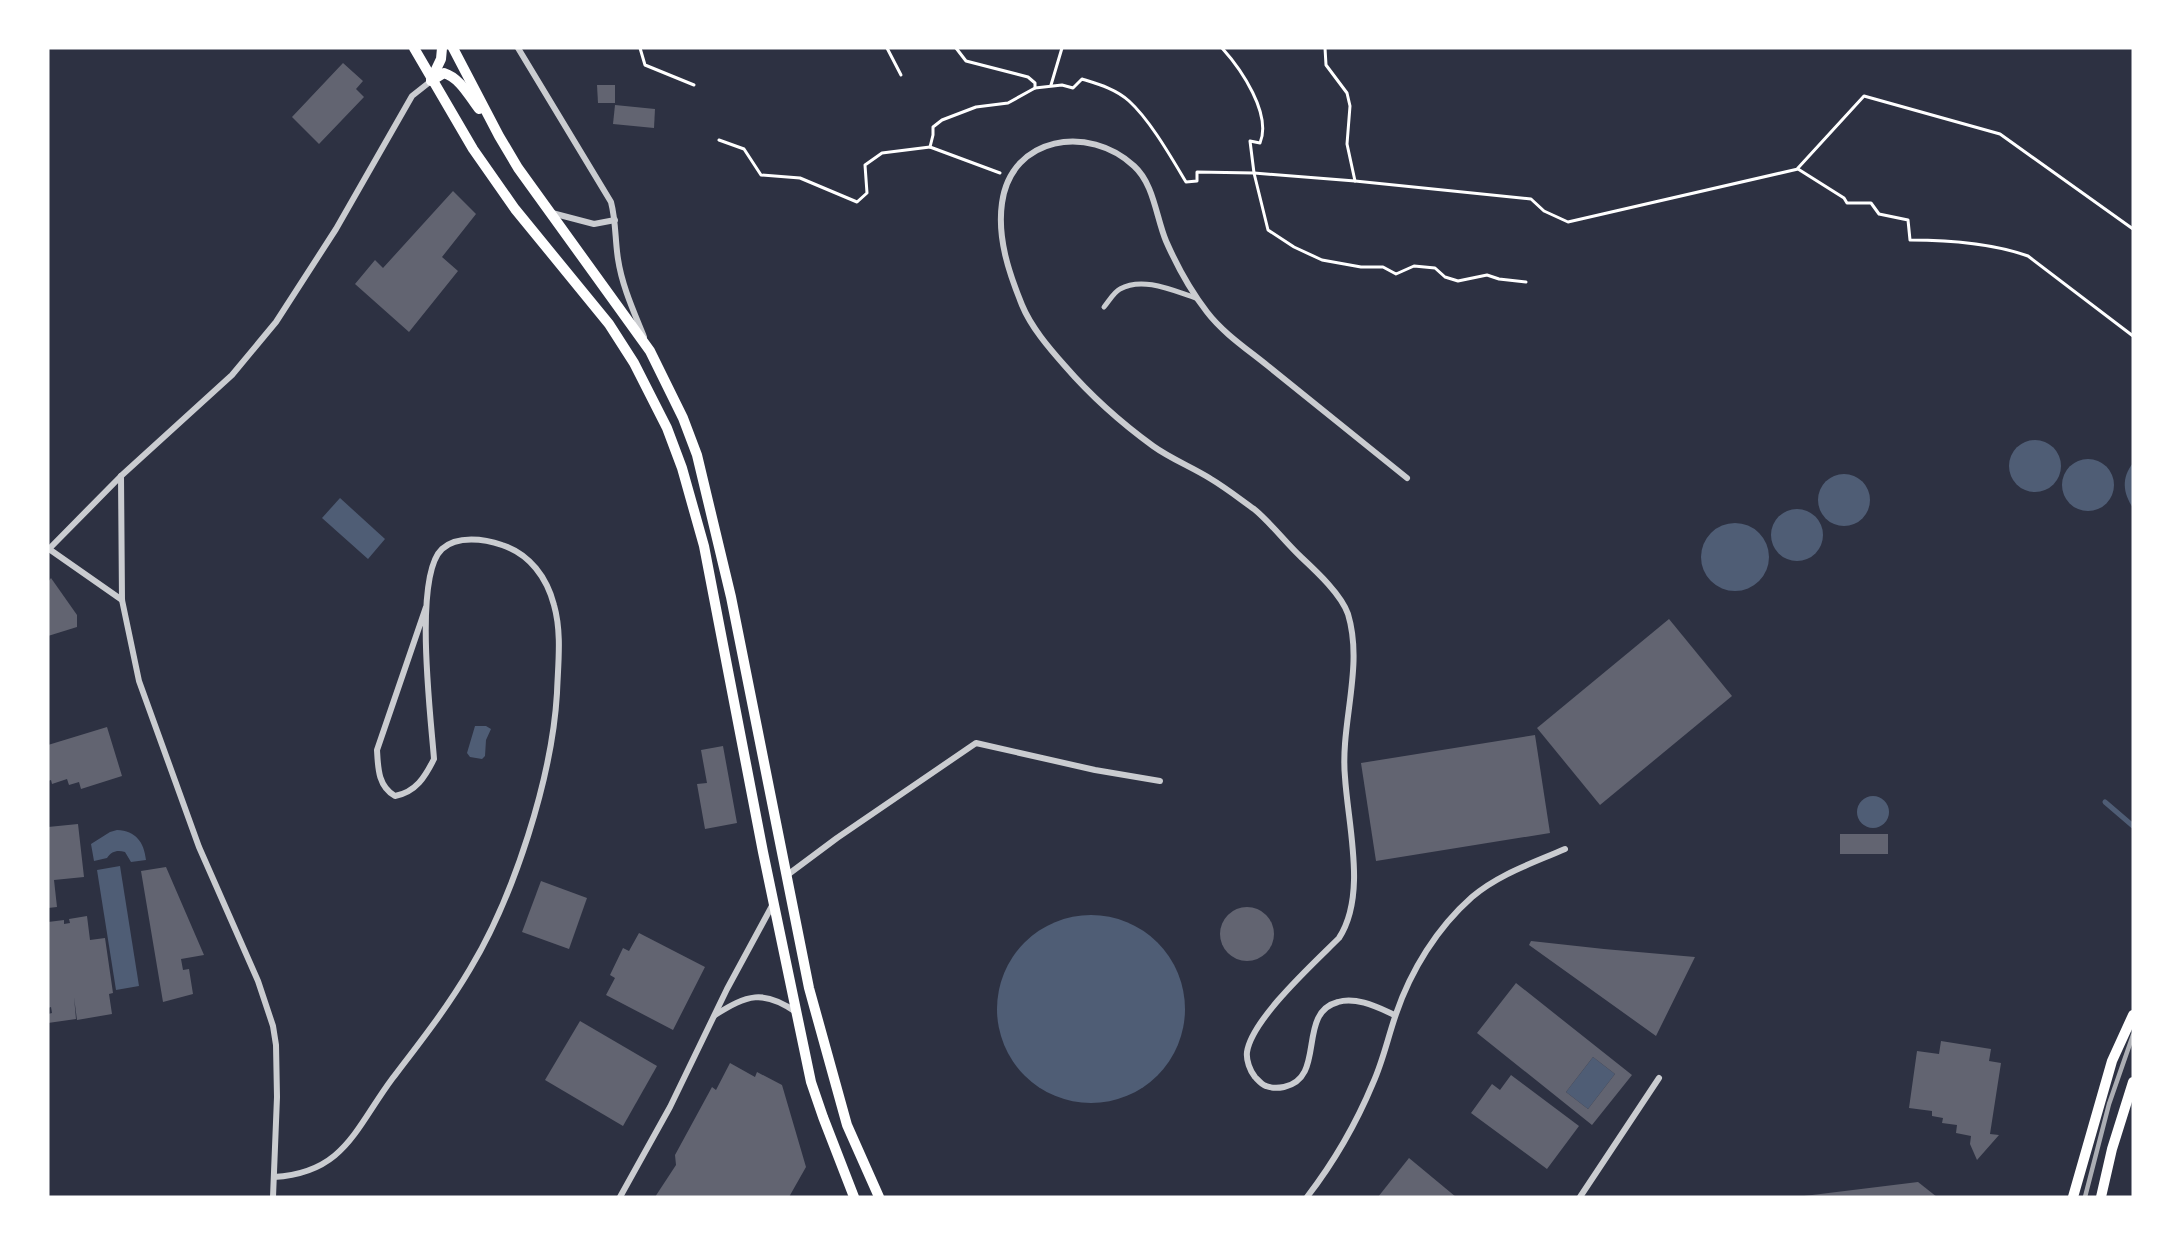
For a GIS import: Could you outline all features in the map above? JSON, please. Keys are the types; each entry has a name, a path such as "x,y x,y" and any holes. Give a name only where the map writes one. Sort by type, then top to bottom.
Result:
{"main road":[{"path":"414,48 431,81 473,149 514,209 609,324 634,363 667,428 682,468 704,546 774,903 814,1091 854,1197"},
{"path":"431,81 441,60 442,48"},
{"path":"453,48 518,168 650,351 683,418 701,469 731,597 785,877 809,988 847,1125 879,1197"},
{"path":"431,81 444,73 451,75 499,136"},
{"path":"2073,1197 2112,1061 2133,1015"},
{"path":"2101,1197 2112,1149 2133,1082"}],"street":[{"path":"518,48 611,202 615,220 617,252 624,285 650,351"},
{"path":"122,600 48,550 121,476 232,375 276,322 336,229 412,96 431,81"},
{"path":"1395,1015 1362,1003 1338,1002 1325,1008 1316,1021 1309,1065 1297,1082 1279,1088 1265,1086 1250,1072 1247,1052 1257,1027 1280,999 1339,938 1352,905 1353,858 1343,749 1353,655 1346,609 1318,572 1258,513 1212,480 1156,448 1107,411 1055,354 1023,309 1006,258 1001,218 1005,190 1010,176 1026,158 1039,149 1055,142 1071,140 1087,141 1117,153 1135,166 1144,177 1165,237 1196,298 1216,324 1407,478"},
{"path":"551,213 594,224 615,220"},
{"path":"1104,306 1119,289 1143,284 1159,286 1196,298"},
{"path":"121,476 122,600 139,681 199,847 258,981 273,1026 278,1097 273,1197"},
{"path":"274,1178 300,1175 315,1169 339,1152 434,1023 470,969 491,930 519,861 535,809 550,751 555,719 559,664 555,606 547,585 534,563 504,545 479,540 454,542 442,549 430,575 426,607 434,759 425,777 413,790 404,795 395,796 387,792 382,785 377,750 426,607"},
{"path":"785,877 837,838 976,744 1095,770 1160,781"},
{"path":"1307,1197 1352,1131 1380,1065 1395,1015 1415,969 1445,924 1483,889 1505,875 1565,849"},
{"path":"620,1197 670,1107 774,903"},
{"path":"715,1015 741,1001 764,997 779,1000 797,1012"},
{"path":"1580,1197 1659,1078"}],"path":[{"path":"640,48 645,65 694,85"},
{"path":"887,48 901,75"},
{"path":"956,48 966,61 1028,77 1035,83 1035,88"},
{"path":"1051,85 1062,48"},
{"path":"1221,48 1239,67 1259,106 1264,134 1260,143 1250,141 1254,173 1268,230 1294,247 1322,260 1361,267 1383,267 1396,274 1414,266 1435,268 1445,278 1458,281 1487,274 1499,279 1526,282"},
{"path":"1325,48 1326,66 1347,93 1350,106 1347,144 1355,181"},
{"path":"930,147 933,127 942,120 976,107 1008,103 1035,88 1051,85 1073,88 1082,79 1104,85 1128,100 1172,157 1186,182 1197,181 1197,172 1254,173 1531,199 1544,211 1568,222 1776,172 1797,169 1864,96 2000,134 2133,229"},
{"path":"719,140 744,149 761,175 800,178 857,202 867,193 865,165 882,153 930,147 1010,176"},
{"path":"1797,169 1844,198 1847,203 1871,203 1879,214 1908,220 1910,240 1940,240 2008,249 2028,256 2133,336"}],"water":[{"path":"2030,440 2040,440 2054,447 2061,466 2054,485 2040,492 2030,492 2020,488 2013,481 2009,471 2009,461 2013,451 2020,444"},
{"path":"2083,459 2093,459 2107,466 2114,485 2107,504 2093,511 2083,511 2073,507 2066,500 2062,490 2062,480 2066,470 2073,463"},
{"path":"2133,463 2133,508 2125,491 2125,480"},
{"path":"1839,474 1849,474 1863,481 1870,500 1863,519 1849,526 1839,526 1829,522 1822,515 1818,505 1818,495 1822,485 1829,478"},
{"path":"340,498 385,539 368,559 322,518"},
{"path":"1792,509 1802,509 1816,516 1823,535 1816,554 1802,561 1792,561 1782,557 1775,550 1771,540 1771,530 1775,520 1782,513"},
{"path":"1735,523 1748,526 1759,533 1766,544 1769,557 1766,570 1759,581 1748,588 1735,591 1722,588 1711,581 1704,570 1701,557 1704,544 1711,533 1722,526"},
{"path":"475,726 486,726 491,729 486,740 485,756 482,759 470,757 467,753"},
{"path":"1873,796 1885,800 1889,812 1885,824 1873,828 1861,824 1857,812 1861,800"},
{"path":"117,830 134,835 138,839 146,860 131,862 125,852 120,851 113,852 107,858 94,861 91,844"},
{"path":"120,866 139,986 116,990 97,870"},
{"path":"1091,915 1127,922 1151,936 1164,949 1178,973 1185,1009 1178,1045 1164,1069 1151,1082 1127,1096 1091,1103 1055,1096 1031,1082 1018,1069 1004,1045 997,1009 1004,973 1018,949 1031,936 1055,922"},
{"path":"1593,1057 1615,1074 1588,1109 1566,1092"}],"building":[{"path":"343,63 363,81 356,89 364,97 319,144 292,117"},
{"path":"597,85 615,85 615,103 598,103"},
{"path":"615,105 655,109 654,128 613,124"},
{"path":"453,191 476,214 442,257 458,271 409,332 355,284 375,260 383,268"},
{"path":"51,578 77,615 77,627 48,636 48,582"},
{"path":"1669,619 1732,696 1600,805 1537,728"},
{"path":"107,727 122,776 81,789 79,782 69,785 67,779 52,784 51,780 48,781 48,745"},
{"path":"1535,735 1550,833 1376,861 1361,763"},
{"path":"723,746 737,823 705,829 697,784 707,783 701,750"},
{"path":"78,824 84,877 54,880 57,907 48,908 48,827"},
{"path":"1840,834 1888,834 1888,854 1840,854"},
{"path":"166,867 204,955 181,959 183,970 189,969 193,994 163,1002 141,871"},
{"path":"541,881 587,898 569,949 522,932"},
{"path":"1242,907 1252,907 1262,911 1270,919 1274,934 1270,949 1262,957 1252,961 1242,961 1232,957 1224,949 1220,939 1220,929 1224,919 1232,911"},
{"path":"87,916 90,940 105,938 113,993 109,994 112,1014 77,1020 74,997 76,1019 48,1023 48,1014 52,1013 51,1007 48,1008 48,922 64,920 64,924 70,923 69,919"},
{"path":"639,933 705,967 673,1030 606,995 615,978 610,975 623,948 629,951"},
{"path":"1531,941 1695,957 1656,1036 1529,945"},
{"path":"1516,983 1632,1075 1592,1125 1477,1033","holes":["1593,1057 1615,1074 1588,1109 1566,1092"]},
{"path":"580,1021 657,1066 623,1126 545,1080"},
{"path":"1941,1041 1991,1049 1989,1061 2001,1063 1990,1134 1999,1135 1977,1160 1970,1144 1971,1136 1956,1133 1957,1125 1942,1123 1943,1118 1932,1116 1932,1111 1909,1108 1917,1051 1939,1054"},
{"path":"730,1063 755,1077 757,1072 782,1085 806,1167 789,1197 655,1197 676,1165 675,1155 712,1087 716,1090"},
{"path":"1511,1075 1579,1126 1547,1169 1471,1113 1492,1084 1500,1090"},
{"path":"1409,1158 1456,1197 1378,1197"},
{"path":"1918,1182 1937,1197 1804,1197 1804,1196"}],"waterway":[{"path":"2105,802 2133,826"}],"railway":[{"path":"2085,1197 2109,1104 2133,1035"}]}
